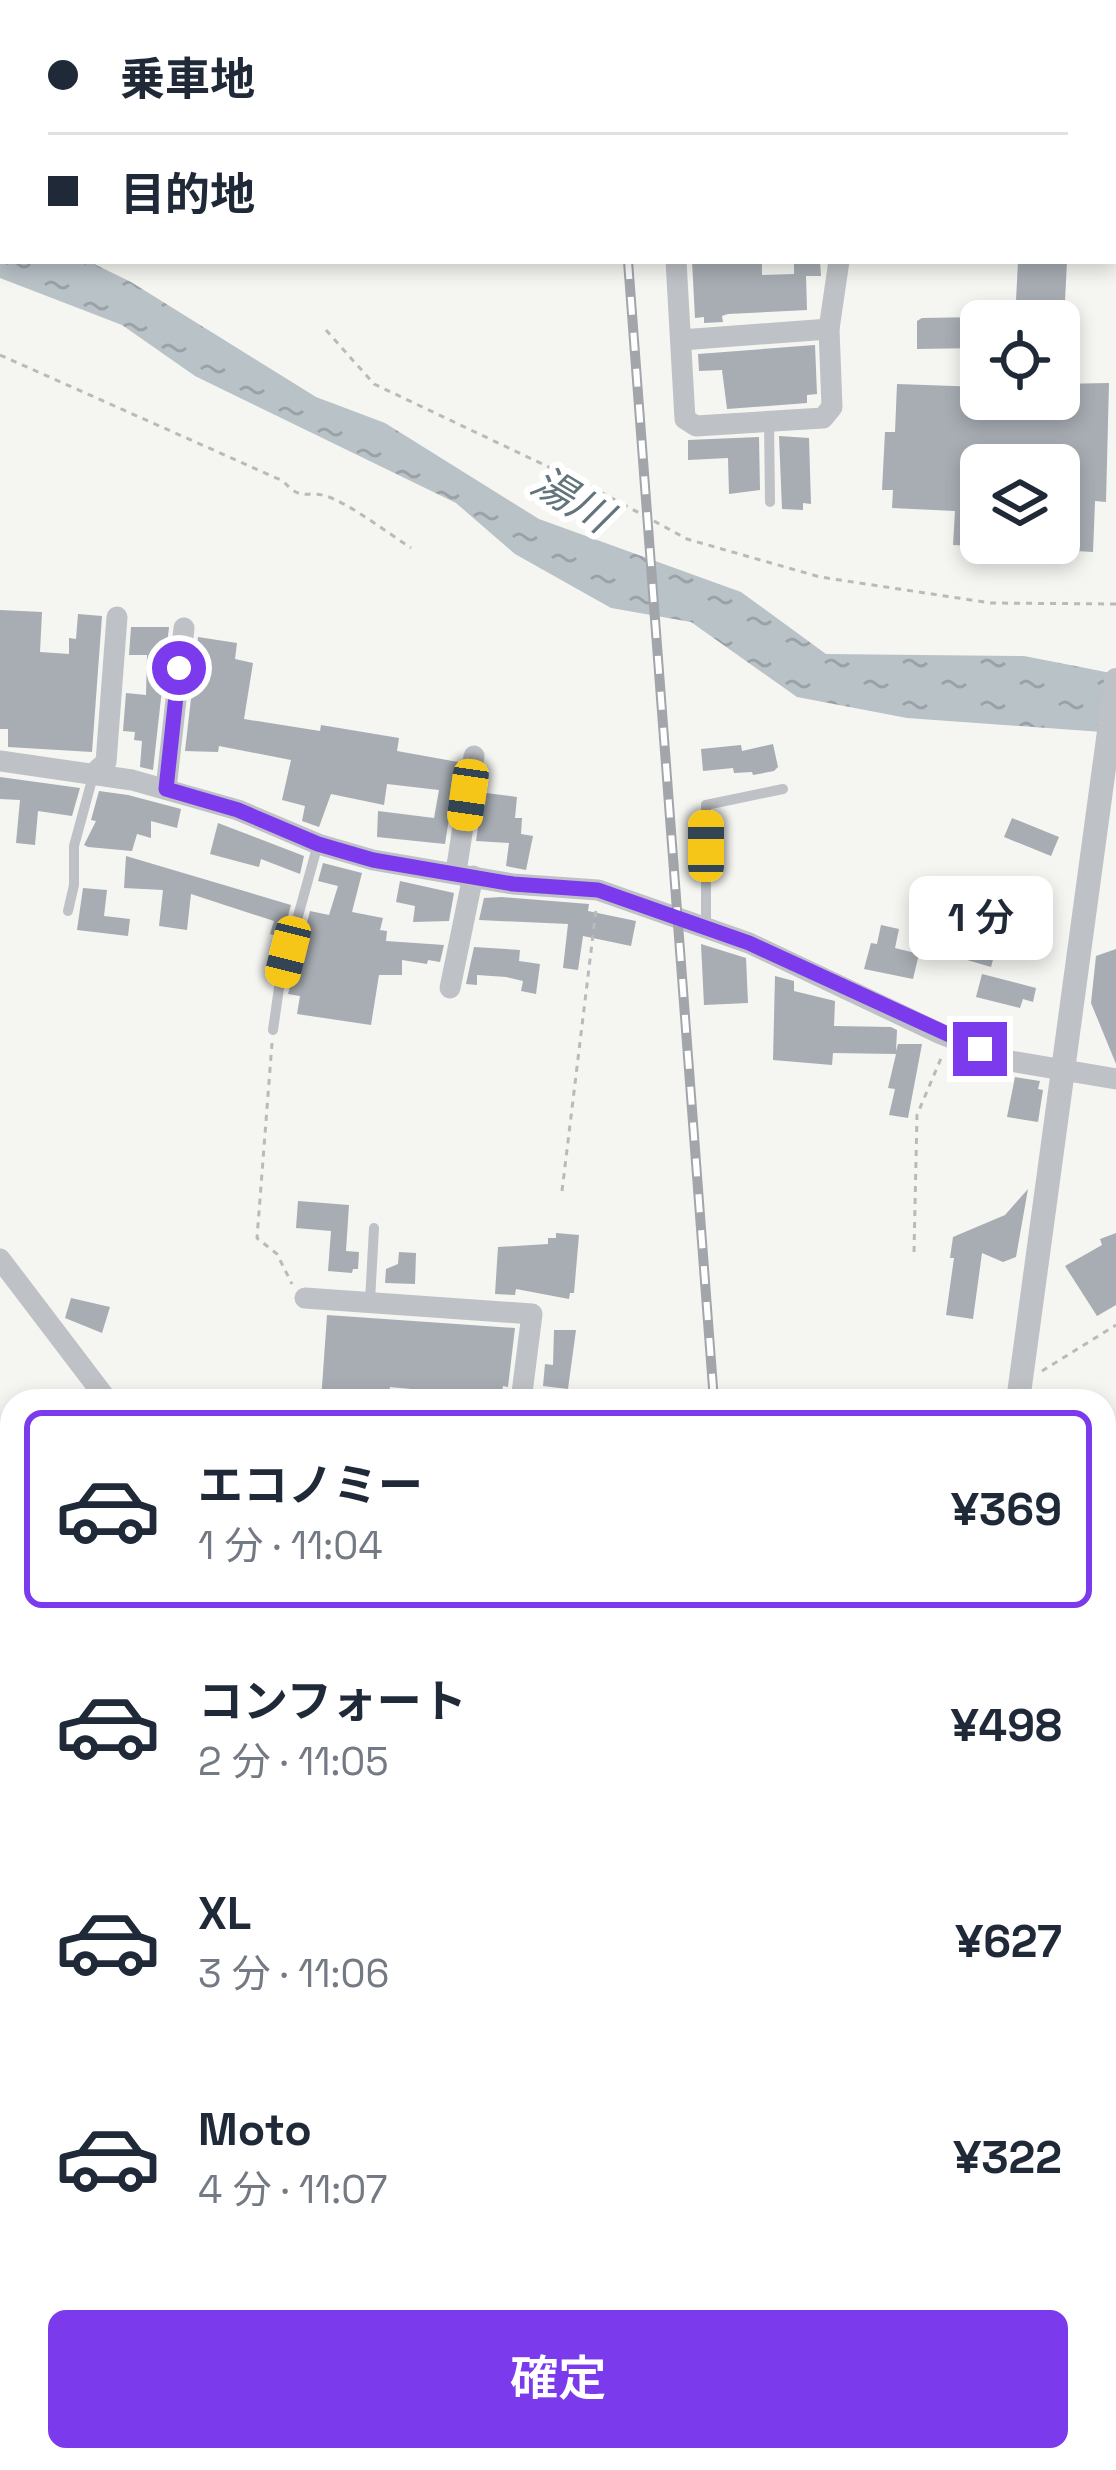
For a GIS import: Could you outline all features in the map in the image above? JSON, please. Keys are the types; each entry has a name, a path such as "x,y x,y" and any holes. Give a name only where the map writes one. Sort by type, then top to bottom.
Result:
{"street":[{"path":"676,264 686,419 696,426 823,418 832,407 829,329 839,264"},
{"path":"681,340 829,329"},
{"path":"94,773 106,762 117,617"},
{"path":"166,789 184,628"},
{"path":"1020,1389 1062,1070 1108,793 1106,748 1116,680"},
{"path":"450,988 474,756"},
{"path":"0,761 94,773 166,789 373,860 513,884 598,890 791,961 1010,1061 1116,1078"},
{"path":"0,1259 99,1389"},
{"path":"305,1298 532,1314 523,1389"}],"lane":[{"path":"769,421 770,502"},
{"path":"68,911 74,846 94,773"},
{"path":"706,928 706,805 783,789"},
{"path":"273,1030 280,981 318,844"},
{"path":"370,1301 374,1228"}],"path":[{"path":"326,330 374,383 595,489 687,539 842,580 992,603 1116,604"},
{"path":"0,355 283,481 304,497 326,496 411,548"},
{"path":"562,1191 598,890"},
{"path":"273,1030 257,1238 278,1254 293,1288 305,1298"},
{"path":"914,1252 917,1114 950,1037"},
{"path":"1025,1389 1116,1325"}],"water":[{"name":"湯川","path":"0,264 94,264 316,397 385,423 539,519 741,592 826,654 1024,656 1116,674 1116,733 907,718 797,697 691,622 611,608 515,554 456,503 195,376 122,325 0,278"}],"building":[{"path":"692,264 762,264 762,275 794,274 794,264 820,264 821,276 806,276 807,310 728,314 722,316 723,322 704,323 704,317 695,318"},
{"path":"1018,264 1067,264 1065,300 1016,300"},
{"path":"960,317 960,348 917,349 917,321"},
{"path":"815,345 817,394 807,395 807,403 727,409 722,370 699,371 698,354"},
{"path":"1109,383 1106,502 1095,501 1093,552 1080,551 1080,444 960,444 960,545 953,545 955,511 892,508 893,490 882,490 885,432 895,432 897,384 960,386 960,420 1080,420 1080,384"},
{"path":"779,436 809,438 811,504 803,503 803,510 782,509"},
{"path":"759,437 760,490 729,494 728,458 688,460 688,440"},
{"path":"0,610 42,612 40,652 69,654 78,614 102,616 92,752 8,747 8,729 0,729"},
{"path":"131,627 169,627 153,770 140,767 142,741 134,740 135,732 123,731 126,693 146,695 147,655 129,655"},
{"path":"198,637 237,643 235,659 253,663 244,719 399,738 397,751 458,762 445,844 377,837 378,811 434,818 439,790 387,784 384,805 331,794 319,827 302,821 305,806 282,800 291,760 219,746 218,752 185,751"},
{"path":"773,744 778,767 774,771 753,775 734,773 733,768 703,771 701,749 741,745 742,751"},
{"path":"487,767 486,793 517,797 515,818 522,818 521,834 533,836 526,870 506,866 509,843 476,841"},
{"path":"0,777 80,788 72,816 38,811 35,845 16,843 20,800 0,799"},
{"path":"99,791 181,809 177,828 151,821 151,838 137,834 132,851 88,847 84,845 96,821 91,820"},
{"path":"1012,818 1059,837 1051,856 1004,837"},
{"path":"218,823 304,856 300,874 261,859 259,867 210,854"},
{"path":"126,856 291,905 282,938 270,934 274,921 191,894 187,930 159,926 163,890 124,888"},
{"path":"323,863 362,873 352,912 383,918 380,930 387,931 386,941 444,945 440,962 402,960 402,975 379,975 371,1025 297,1014 300,996 288,994 310,911 329,915 338,886 318,881"},
{"path":"400,881 454,893 449,921 413,922 415,906 396,902"},
{"path":"1000,881 1047,893 1043,910 1025,905 1023,914 1013,911 1009,928 1002,927 991,967 933,950 947,899 992,911"},
{"path":"83,888 107,890 104,916 130,919 128,936 77,930"},
{"path":"484,898 589,904 588,911 636,921 631,946 583,936 578,970 563,968 568,924 479,920"},
{"path":"881,925 899,929 895,948 919,954 913,979 864,969"},
{"path":"701,944 746,958 748,1003 704,1005"},
{"path":"474,947 520,950 519,961 540,964 536,994 521,991 523,981 506,977 477,975 477,985 466,984"},
{"path":"1116,949 1116,1064 1091,1003 1096,956"},
{"path":"982,974 1036,988 1033,1002 1023,999 1020,1008 976,997"},
{"path":"775,976 794,981 794,991 835,1001 834,1026 891,1027 897,1030 896,1051 898,1044 922,1044 908,1118 889,1115 895,1089 888,1088 896,1054 833,1053 832,1065 773,1060"},
{"path":"1015,1077 1040,1081 1038,1122 1007,1117"},
{"path":"1028,1189 1016,1257 1003,1262 982,1253 973,1319 946,1315 953,1237 1005,1215"},
{"path":"298,1201 349,1205 346,1251 359,1252 358,1269 328,1271 331,1231 296,1228"},
{"path":"556,1233 579,1235 574,1293 569,1299 516,1289 515,1295 495,1294 498,1247 548,1244"},
{"path":"1116,1233 1116,1305 1097,1316 1065,1266 1102,1245 1100,1239"},
{"path":"399,1252 416,1253 415,1284 385,1283 386,1269 398,1264"},
{"path":"71,1298 110,1307 102,1333 65,1318"},
{"path":"327,1315 515,1328 508,1387 502,1389 322,1389"},
{"path":"554,1330 576,1330 568,1389 543,1386 545,1364 553,1365"}],"railway":[{"path":"628,264 713,1389"}],"route":[{"path":"179,668 166,789 373,860 513,884 598,890 749,943 980,1049"}]}
